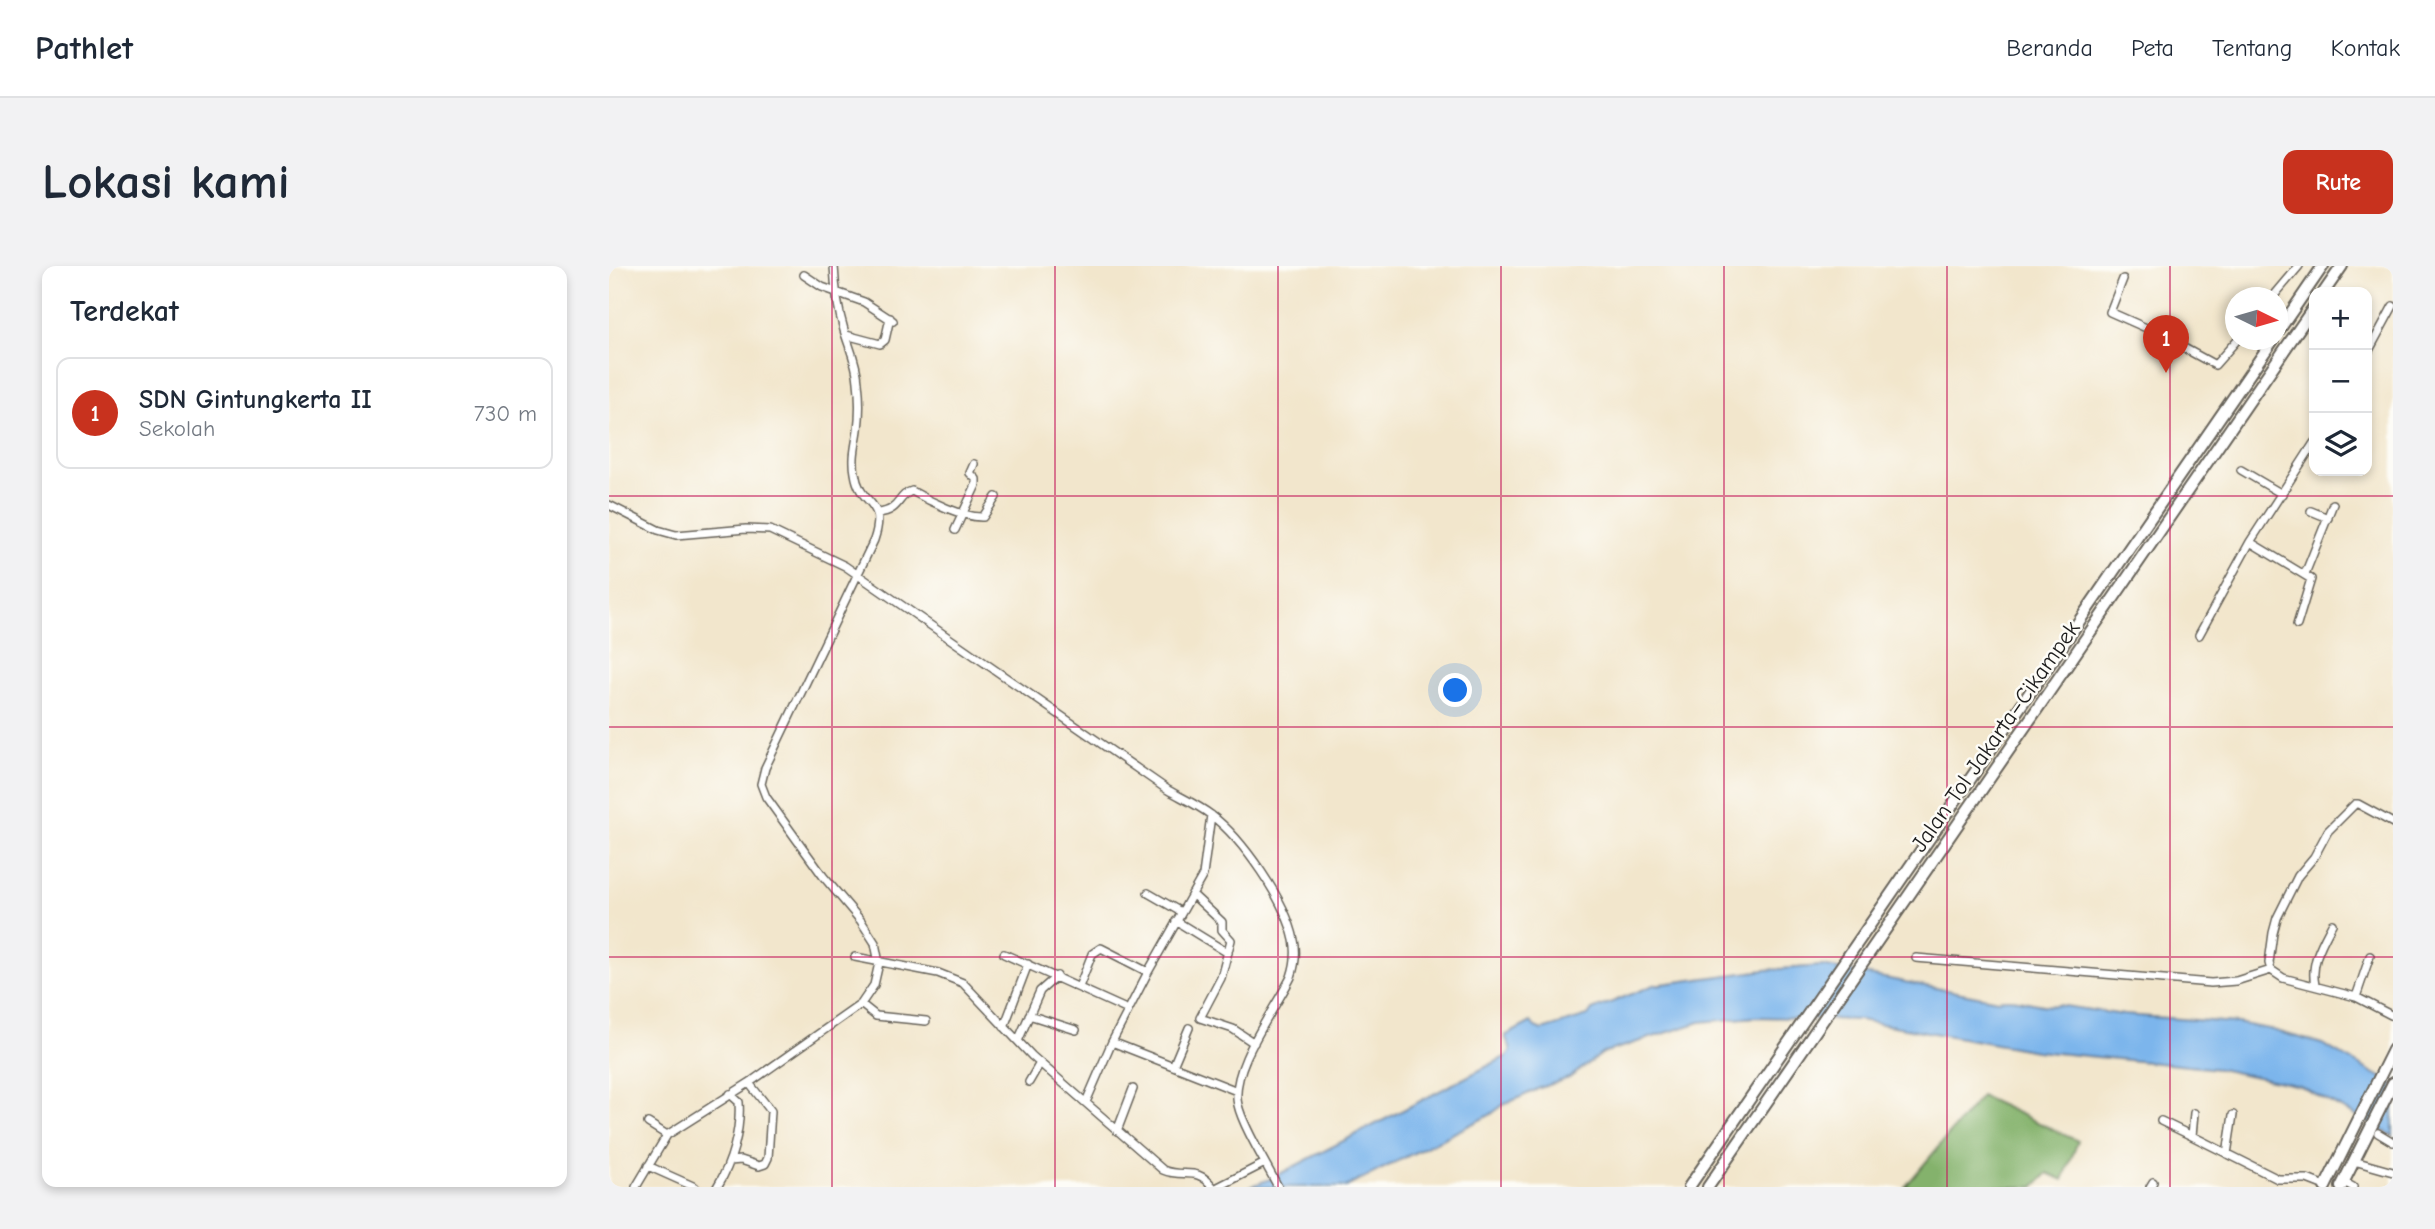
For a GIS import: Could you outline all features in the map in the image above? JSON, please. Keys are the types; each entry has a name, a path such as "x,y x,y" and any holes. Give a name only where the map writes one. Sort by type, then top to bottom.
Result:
{"highway":[{"path":"2288,317 2323,266"},
{"path":"2327,287 2342,266"},
{"name":"Jalan Tol Jakarta–Cikampek","path":"1708,1187 2309,314"},
{"name":"Jalan Tol Jakarta–Cikampek","path":"1689,1187 2266,350"},
{"path":"2325,1186 2393,1049"},
{"path":"2346,1185 2354,1161 2393,1083"},
{"path":"1714,1187 1743,1137"}],"street":[{"path":"636,1187 667,1135 749,1083 861,1004 874,985 879,963 870,933 823,876 766,797 761,785 765,768 874,540 879,523 878,513 859,487 854,469 860,414 858,380 855,360 846,335 834,266"},
{"path":"2281,287 2298,266"},
{"path":"804,275 822,287 863,302 891,319 885,340 880,344 846,335"},
{"path":"2123,279 2110,312 2153,331 2215,365 2228,350"},
{"path":"2369,350 2393,306"},
{"path":"2199,635 2250,542 2309,452"},
{"path":"955,530 976,485 976,479 970,473 975,464"},
{"path":"2242,470 2282,494"},
{"path":"878,513 895,507 903,495 912,491 937,504 983,517 996,497"},
{"path":"2305,574 2333,504"},
{"path":"609,505 658,530 676,535 746,529 770,530 845,566 1168,790 1211,815 1235,839 1274,894 1294,939 1295,967 1291,978 1254,1043 1237,1091 1238,1108 1278,1187"},
{"path":"2311,510 2328,518"},
{"path":"2250,542 2305,574 2312,583 2297,625"},
{"path":"2271,970 2270,953 2277,918 2298,876 2309,864 2328,831 2355,804 2393,823"},
{"path":"1086,1102 1128,1010 1203,876 1211,815"},
{"path":"1147,893 1181,912"},
{"path":"1192,894 1223,925 1222,930 1231,940 1221,978 1201,1018 1233,1030 1254,1043"},
{"path":"1176,921 1228,953"},
{"path":"2315,985 2315,964 2332,925"},
{"path":"1080,987 1096,949 1101,948 1148,972"},
{"path":"1004,954 1128,1010"},
{"path":"2356,997 2370,956"},
{"path":"855,957 938,973 963,983 1040,1063 1163,1170 1174,1173 1194,1172 1216,1187 1265,1163"},
{"path":"1916,958 2211,983 2236,981 2271,970"},
{"path":"1004,1027 1028,964"},
{"path":"2271,970 2283,978 2356,997 2393,1016"},
{"path":"1018,1041 1040,991 1057,976"},
{"path":"861,1004 876,1016 926,1021"},
{"path":"1030,1015 1076,1030"},
{"path":"1174,1066 1189,1028"},
{"path":"1112,1042 1237,1091"},
{"path":"1029,1082 1040,1063"},
{"path":"730,1161 739,1160 759,1166 765,1164 768,1158 771,1111 762,1096 749,1083"},
{"path":"1117,1131 1133,1089"},
{"path":"717,1187 730,1161 740,1106 730,1094"},
{"path":"2192,1136 2194,1113"},
{"path":"2227,1154 2233,1115"},
{"path":"2161,1121 2278,1179 2307,1179 2325,1186"},
{"path":"648,1123 667,1135"},
{"path":"2378,1133 2393,1142"},
{"path":"2354,1161 2393,1172"},
{"path":"647,1166 695,1187"}],"green space":[{"path":"1981,1096 2078,1141 2063,1180 2048,1173 2034,1187 1905,1187"}],"water":[{"path":"1822,966 1998,1000 2014,999 2124,1015 2237,1023 2322,1044 2393,1084 2393,1136 2300,1086 2219,1069 2036,1051 1859,1020 1756,1017 1700,1022 1603,1053 1569,1078 1503,1105 1490,1115 1346,1187 1249,1187 1270,1179 1507,1056 1511,1050 1505,1036 1531,1022 1542,1030 1588,1016 1592,1010 1654,985 1765,970"}],"place":[{"name":"SDN Gintungkerta II","path":"2166,373"}]}
